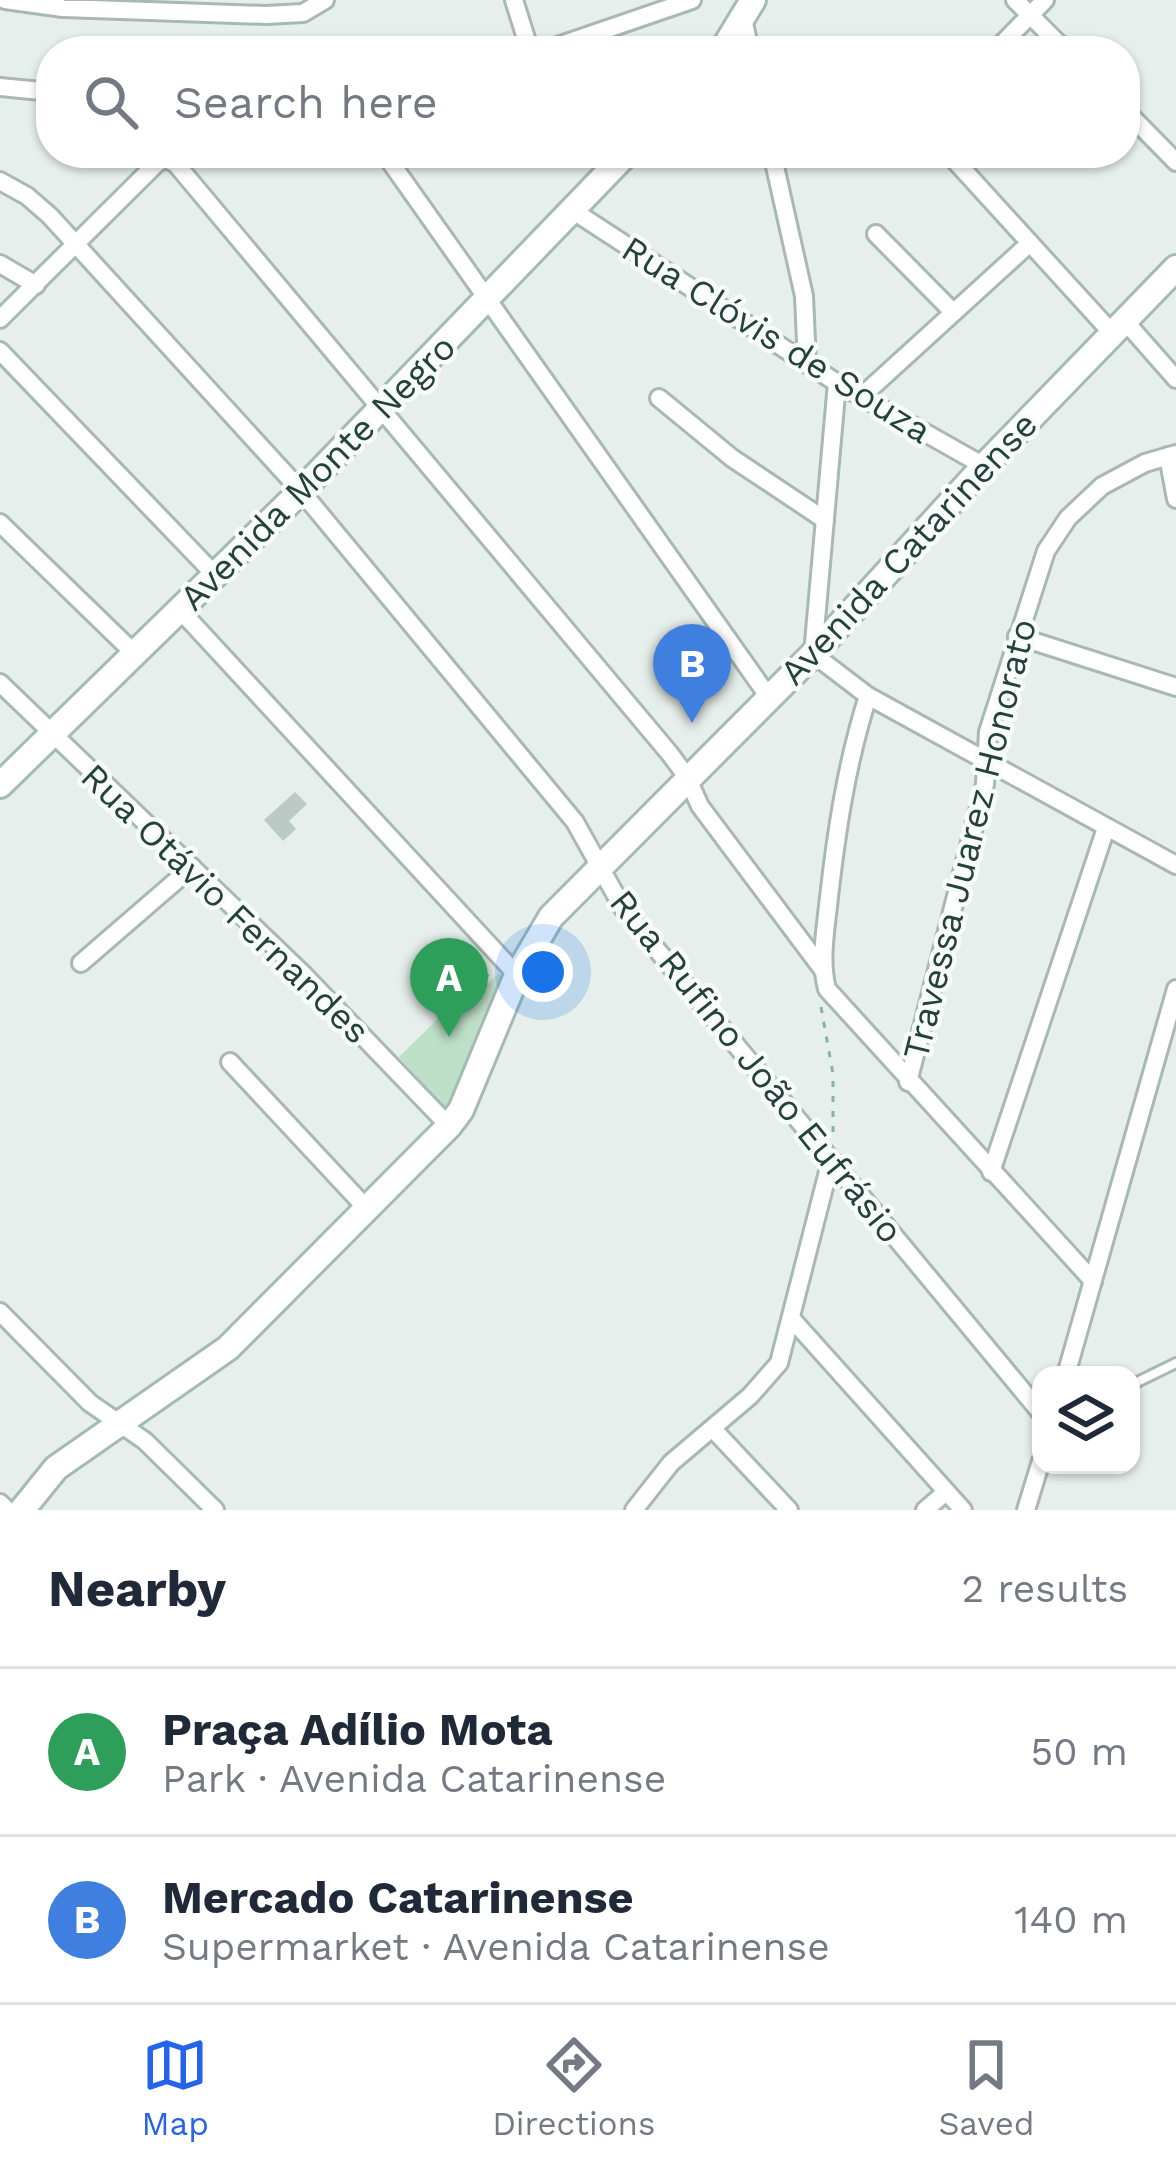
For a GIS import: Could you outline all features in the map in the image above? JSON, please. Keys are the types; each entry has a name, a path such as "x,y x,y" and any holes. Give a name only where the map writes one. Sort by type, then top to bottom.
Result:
{"street":[{"path":"5,0 63,8 266,15 303,14 326,0"},
{"path":"514,0 525,36"},
{"path":"586,36 692,0"},
{"path":"1016,0 1051,36"},
{"path":"1010,36 1045,0"},
{"path":"731,36 748,9"},
{"path":"0,87 36,91"},
{"path":"1140,125 1176,161"},
{"path":"0,319 152,168"},
{"path":"179,168 687,777 700,806 825,979 908,1082 1093,1281"},
{"path":"394,168 768,696"},
{"name":"Avenida Monte Negro","path":"0,785 302,491 613,168"},
{"path":"775,168 804,296 807,364"},
{"path":"962,168 1030,243 1176,379"},
{"name":"Rua Rufino João Eufrásio","path":"0,181 38,203 302,491 575,822 624,910 1032,1402"},
{"name":"Rua Clóvis de Souza","path":"572,210 837,383 984,466"},
{"path":"876,234 953,312"},
{"path":"862,395 1030,243"},
{"path":"0,264 36,285"},
{"name":"Avenida Catarinense","path":"23,1508 56,1468 228,1348 449,1126 461,1110 510,968 551,916 813,654 984,466 1176,268"},
{"path":"0,351 216,575"},
{"path":"837,383 813,654 868,696 1176,865"},
{"path":"658,398 732,458 825,520"},
{"path":"1172,455 1176,499"},
{"name":"Travessa Juarez Honorato","path":"908,1082 985,784 988,732 1046,551 1083,500 1120,474 1172,455"},
{"path":"0,523 136,655"},
{"path":"181,611 510,968"},
{"path":"1017,636 1176,687"},
{"name":"Rua Otávio Fernandes","path":"0,683 304,975 449,1126"},
{"path":"825,979 841,804 868,696"},
{"path":"991,1172 1106,828"},
{"path":"81,963 192,867"},
{"path":"1069,1366 1176,989"},
{"path":"230,1062 368,1210"},
{"path":"634,1510 670,1463 750,1396 779,1363 831,1160"},
{"path":"0,1312 90,1402 145,1441 215,1510"},
{"path":"791,1318 963,1510"},
{"path":"713,1429 789,1510"},
{"path":"1026,1510 1037,1474"},
{"path":"925,1510 946,1492"},
{"path":"0,1503 23,1508"}],"lane":[{"path":"1140,1381 1176,1363"}],"path":[{"path":"462,998 510,968"},
{"path":"825,979 821,1004 833,1074 831,1160"}],"green space":[{"path":"499,973 503,979 446,1110 399,1057 447,1010 454,1016"}],"building":[{"path":"295,792 307,804 289,821 296,829 283,841 264,820"}],"place":[{"name":"Mercado Catarinense","path":"692,723"},
{"name":"Praça Adílio Mota","path":"449,1037"}]}
